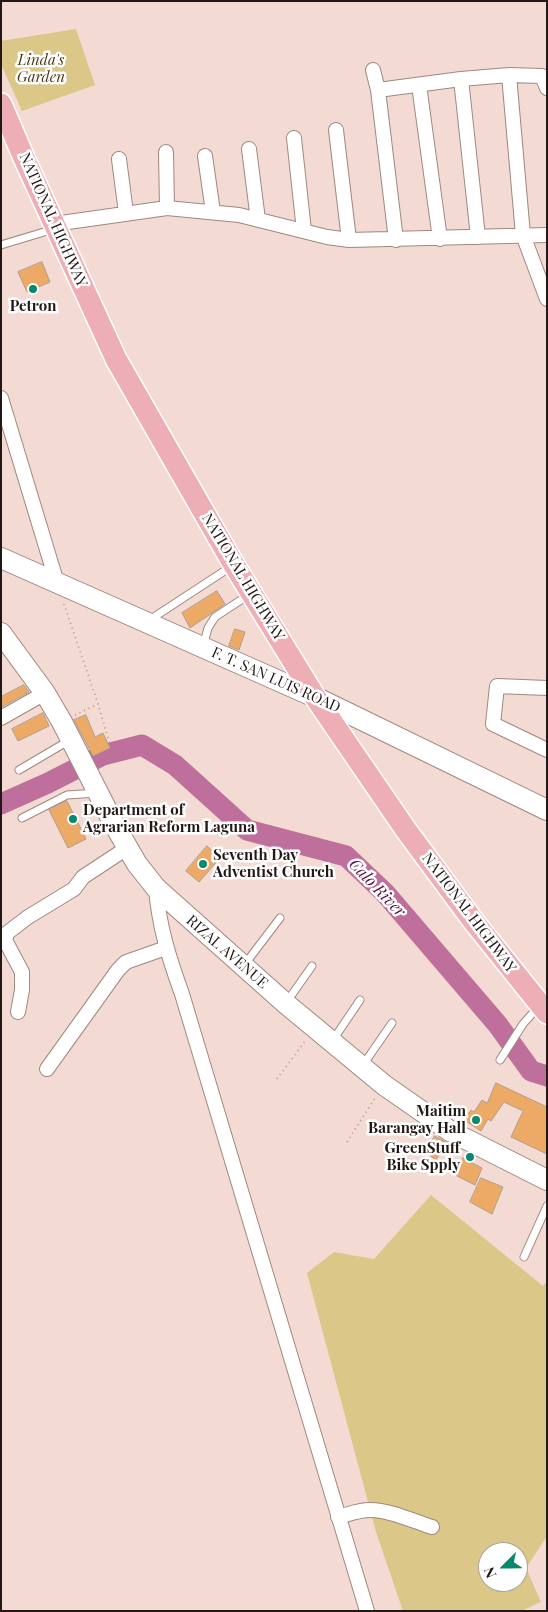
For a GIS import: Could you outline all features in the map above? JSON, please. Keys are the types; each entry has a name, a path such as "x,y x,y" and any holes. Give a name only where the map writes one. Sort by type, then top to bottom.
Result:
{"main road":[{"name":"NATIONAL HIGHWAY","path":"1,104 116,360 234,565 315,697 406,830 474,922 543,1009"},
{"name":"F. T. SAN LUIS ROAD","path":"1,558 315,697 547,810"},
{"name":"RIZAL AVENUE","path":"1,633 45,693 127,848 156,888 285,1003 384,1085 450,1131 547,1180"}],"street":[{"path":"373,70 378,90 396,240"},
{"path":"378,90 509,75 545,80"},
{"path":"509,75 523,234 547,298"},
{"path":"461,79 478,237"},
{"path":"419,85 440,239"},
{"path":"336,130 349,240"},
{"path":"294,138 304,231"},
{"path":"249,149 258,220"},
{"path":"166,152 167,208"},
{"path":"205,156 213,212"},
{"path":"119,159 126,213"},
{"path":"55,226 126,213 167,208 239,215 349,240 440,239 523,234 547,235"},
{"path":"1,398 57,583"},
{"path":"547,688 497,686 494,724 547,750"},
{"path":"1,718 45,693"},
{"path":"18,1012 22,990 22,972 5,940 7,932 28,917 74,890 83,877 127,848"},
{"path":"156,888 158,916 166,948 182,994 367,1611"},
{"path":"47,1069 122,966 126,962 166,948"},
{"path":"338,1517 362,1510 373,1510 432,1527"}],"lane":[{"path":"1,245 55,226"},
{"path":"146,622 234,565"},
{"path":"203,647 208,628 216,617 251,593"},
{"path":"19,770 74,747"},
{"path":"22,818 67,795 94,788"},
{"path":"243,966 280,918"},
{"path":"285,1003 312,966"},
{"path":"332,1042 360,1000"},
{"path":"500,1060 523,1024 543,1009"},
{"path":"362,1067 392,1023"},
{"path":"524,1257 547,1206"}],"path":[{"path":"57,583 110,745"},
{"path":"62,722 98,704"},
{"path":"277,1079 314,1028"},
{"path":"347,1142 384,1085"}],"green space":[{"name":"Linda's Garden","path":"76,29 95,85 22,111 1,64 1,41"},
{"path":"431,1195 543,1286 547,1281 547,1536 528,1565 528,1542 478,1542 478,1592 528,1592 528,1573 541,1602 521,1611 403,1611 376,1532 307,1273 334,1252 374,1259"}],"building":[{"path":"42,262 50,282 27,292 18,272"},
{"path":"217,591 225,604 190,628 182,613"},
{"path":"235,629 245,632 239,650 229,646"},
{"path":"24,685 29,692 2,707 1,697"},
{"path":"43,713 49,726 18,741 12,729"},
{"path":"86,715 95,737 103,733 110,748 93,756 74,720"},
{"path":"67,801 86,839 68,848 49,810"},
{"name":"Seventh Day Adventist Church","path":"207,846 220,858 199,882 186,871"},
{"path":"496,1083 547,1107 547,1154 511,1137 523,1111 504,1102 491,1121 488,1119 481,1131 464,1120 471,1110 474,1112 482,1100 487,1103"},
{"path":"435,1136 447,1143 436,1160 425,1152"},
{"path":"463,1158 482,1168 475,1185 457,1176"},
{"path":"481,1178 503,1187 492,1214 470,1202"}],"waterway":[{"name":"Calo River","path":"1,804 103,755 142,745 175,765 247,830 346,856 385,893 498,1025 531,1071 547,1076"}],"place":[{"name":"Petron","path":"33,289"},
{"name":"Department of Agrarian Reform Laguna","path":"73,819"},
{"name":"Seventh Day Adventist Church","path":"203,864"},
{"name":"Maitim Barangay Hall","path":"476,1120"},
{"name":"GreenStuff Bike Spply","path":"470,1157"}]}
